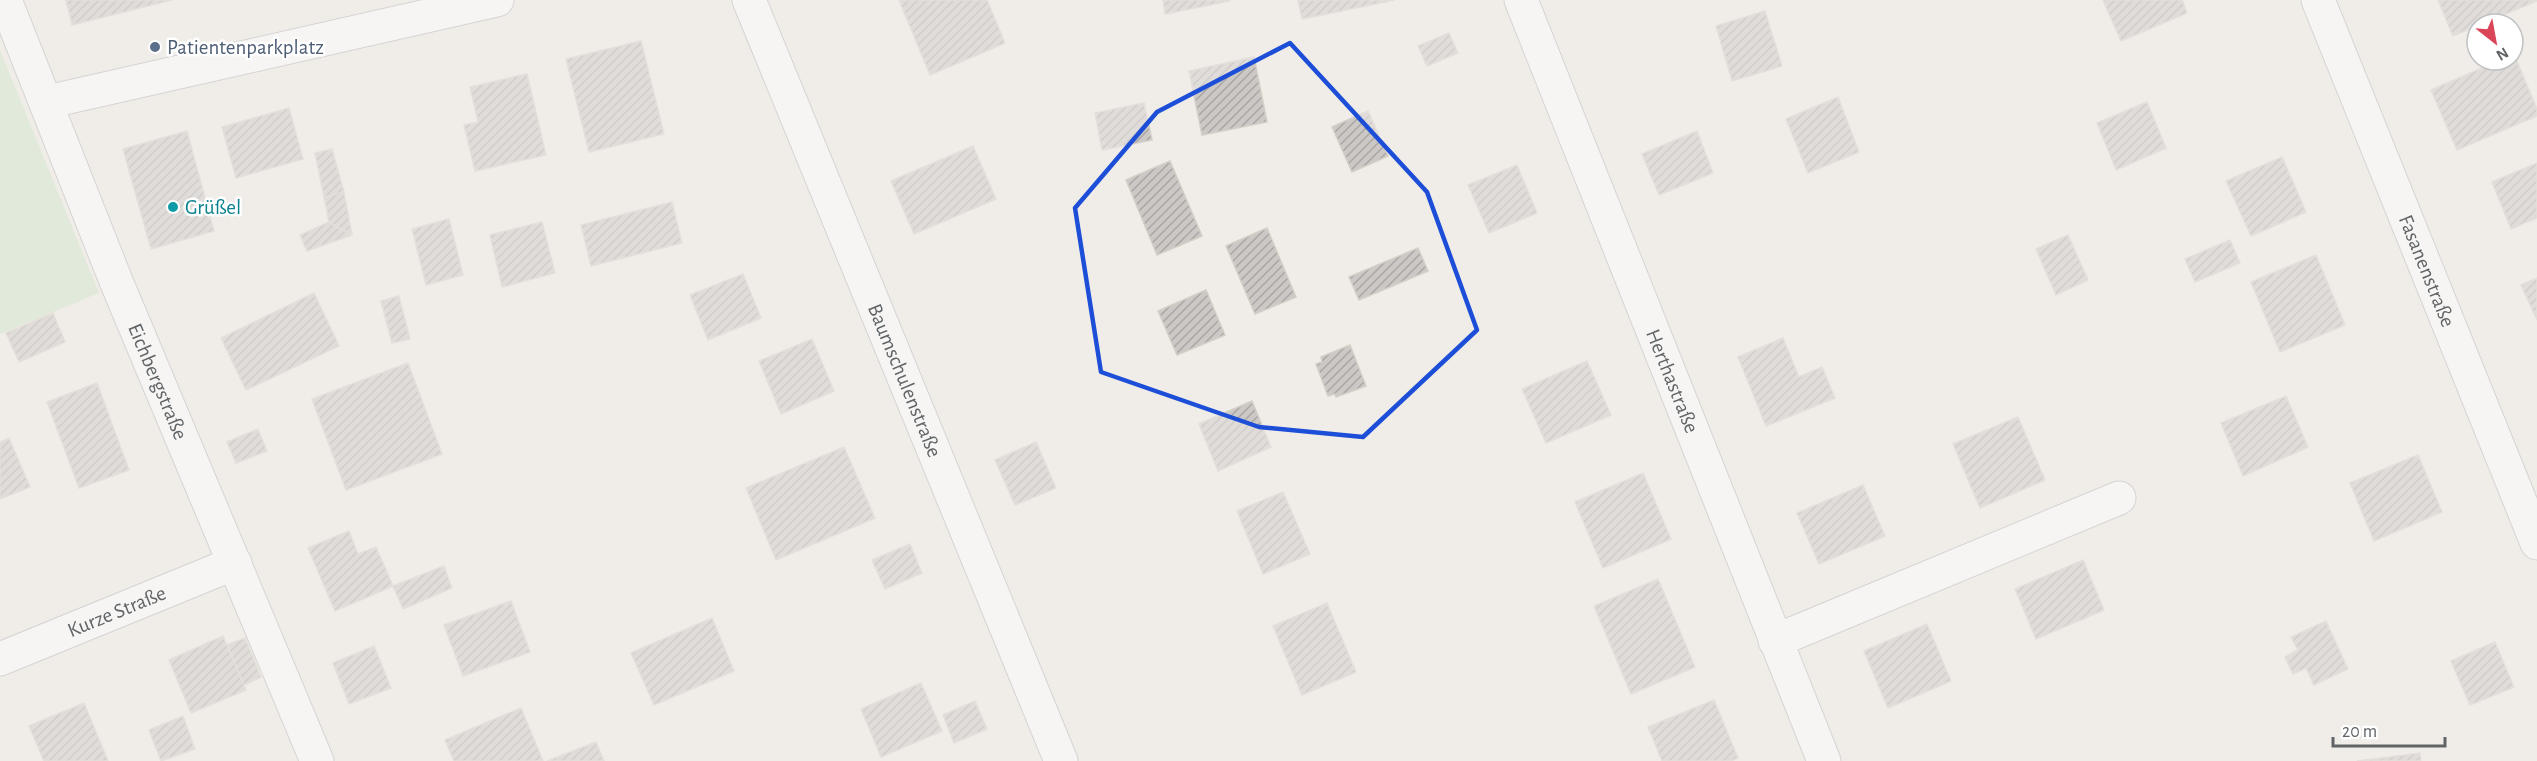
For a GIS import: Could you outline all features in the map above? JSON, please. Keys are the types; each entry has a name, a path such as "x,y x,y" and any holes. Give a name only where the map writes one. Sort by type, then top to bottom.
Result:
{"street":[{"name":"Eichbergstraße","path":"5,0 116,281 316,761"},
{"path":"47,102 496,0"},
{"name":"Baumschulenstraße","path":"749,0 1061,761"},
{"name":"Herthastraße","path":"1521,0 1824,761"},
{"name":"Fasanenstraße","path":"2318,0 2537,543"},
{"path":"1775,641 2119,498"},
{"name":"Kurze Straße","path":"0,659 235,563"}],"highlighted area":[{"path":"1290,43 1427,192 1477,330 1363,437 1259,427 1101,372 1075,208 1157,112"}],"green space":[{"path":"0,50 99,293 0,334"}],"building":[{"path":"66,0 172,0 72,25"},
{"path":"899,0 987,0 1005,43 930,75"},
{"path":"1163,0 1230,0 1230,1 1165,14"},
{"path":"1298,0 1395,0 1302,19"},
{"path":"2103,0 2182,0 2187,13 2121,41"},
{"path":"2438,0 2537,0 2511,12 2465,12 2465,31 2453,36"},
{"path":"1765,11 1782,66 1732,81 1716,26"},
{"path":"1449,33 1458,53 1427,66 1418,46"},
{"path":"641,41 664,134 589,152 566,59"},
{"path":"1254,57 1267,122 1202,135 1189,71"},
{"path":"2472,72 2522,72 2537,109 2537,116 2457,150 2431,90"},
{"path":"527,74 546,155 475,171 464,125 478,122 470,87"},
{"path":"1838,97 1859,152 1808,173 1786,119"},
{"path":"2147,102 2166,148 2116,170 2097,123"},
{"path":"1144,103 1152,140 1102,150 1095,113"},
{"path":"289,108 303,159 236,178 222,127"},
{"path":"1368,111 1388,156 1352,172 1332,127"},
{"name":"Grüßel","path":"187,131 214,231 151,249 123,149"},
{"path":"1697,131 1713,173 1659,195 1642,154"},
{"path":"973,146 996,199 914,234 891,181"},
{"path":"332,149 344,192 324,197 315,153"},
{"path":"2282,157 2306,212 2251,236 2226,181"},
{"path":"1170,161 1202,236 1157,255 1126,180"},
{"path":"2537,163 2537,218 2511,229 2492,182"},
{"path":"1517,165 1537,213 1489,233 1468,185"},
{"path":"344,192 352,235 329,222 324,197"},
{"path":"672,202 682,243 591,266 581,225"},
{"path":"449,219 463,275 426,285 412,229"},
{"path":"329,222 352,235 307,251 300,235"},
{"path":"542,222 555,273 502,287 490,235"},
{"path":"1267,228 1296,297 1255,314 1226,246"},
{"path":"2068,235 2088,280 2056,295 2036,249"},
{"path":"2230,240 2240,263 2195,282 2185,259"},
{"path":"1418,248 1428,271 1359,300 1349,277"},
{"path":"2316,255 2345,325 2280,352 2251,282"},
{"path":"743,274 761,318 708,340 690,295"},
{"path":"2537,278 2537,320 2521,285"},
{"path":"1206,290 1225,335 1177,355 1158,311"},
{"path":"314,293 339,346 246,390 221,338"},
{"path":"399,296 410,339 392,343 381,301"},
{"path":"53,313 65,342 19,362 6,333"},
{"path":"1783,338 1799,377 1822,367 1835,398 1766,426 1738,357"},
{"path":"812,339 834,391 781,414 759,361"},
{"path":"1350,345 1366,386 1336,397 1335,394 1328,396 1316,364 1322,362 1321,357"},
{"path":"1587,361 1611,415 1546,443 1522,389"},
{"path":"408,363 442,454 346,490 312,399"},
{"path":"97,383 129,470 79,488 47,402"},
{"path":"2286,396 2308,447 2243,476 2221,423"},
{"path":"1252,401 1271,447 1218,471 1199,424"},
{"path":"2018,417 2045,480 1980,508 1953,444"},
{"path":"258,429 267,451 236,463 227,442"},
{"path":"9,438 30,487 0,499 0,442"},
{"path":"1036,442 1056,488 1015,505 995,460"},
{"path":"844,447 875,518 776,560 746,488"},
{"path":"2418,455 2442,512 2374,541 2350,483"},
{"path":"1643,473 1671,539 1603,568 1575,502"},
{"path":"1863,485 1885,536 1819,564 1797,513"},
{"path":"1283,492 1310,554 1263,574 1237,511"},
{"path":"349,531 358,554 376,547 393,586 335,611 308,548"},
{"path":"910,544 922,573 885,589 872,560"},
{"path":"2083,560 2104,610 2036,639 2015,589"},
{"path":"444,566 452,588 403,609 393,586"},
{"path":"1658,579 1695,667 1631,694 1594,606"},
{"path":"511,601 530,652 463,676 444,625"},
{"path":"1327,603 1356,672 1302,695 1273,626"},
{"path":"712,618 734,671 654,705 631,653"},
{"path":"2326,621 2348,669 2314,685 2306,668 2293,674 2285,657 2298,650 2291,637"},
{"path":"1927,624 1951,681 1888,708 1864,651"},
{"path":"223,636 246,690 191,713 169,660"},
{"path":"245,638 261,677 244,685 227,645"},
{"path":"2495,642 2514,687 2470,705 2451,661"},
{"path":"374,646 391,688 349,704 333,663"},
{"path":"921,683 942,731 881,757 861,709"},
{"path":"1714,700 1738,758 1731,761 1662,761 1648,727"},
{"path":"975,701 987,729 954,743 943,715"},
{"path":"84,703 108,761 44,761 29,726"},
{"path":"521,708 543,761 454,761 445,740"},
{"path":"183,716 195,749 161,761 149,730"},
{"path":"596,742 604,761 547,761"},
{"path":"2420,753 2421,761 2357,761"}],"place":[{"name":"Patientenparkplatz","path":"155,47"},
{"name":"Grüßel","path":"173,207"}]}
